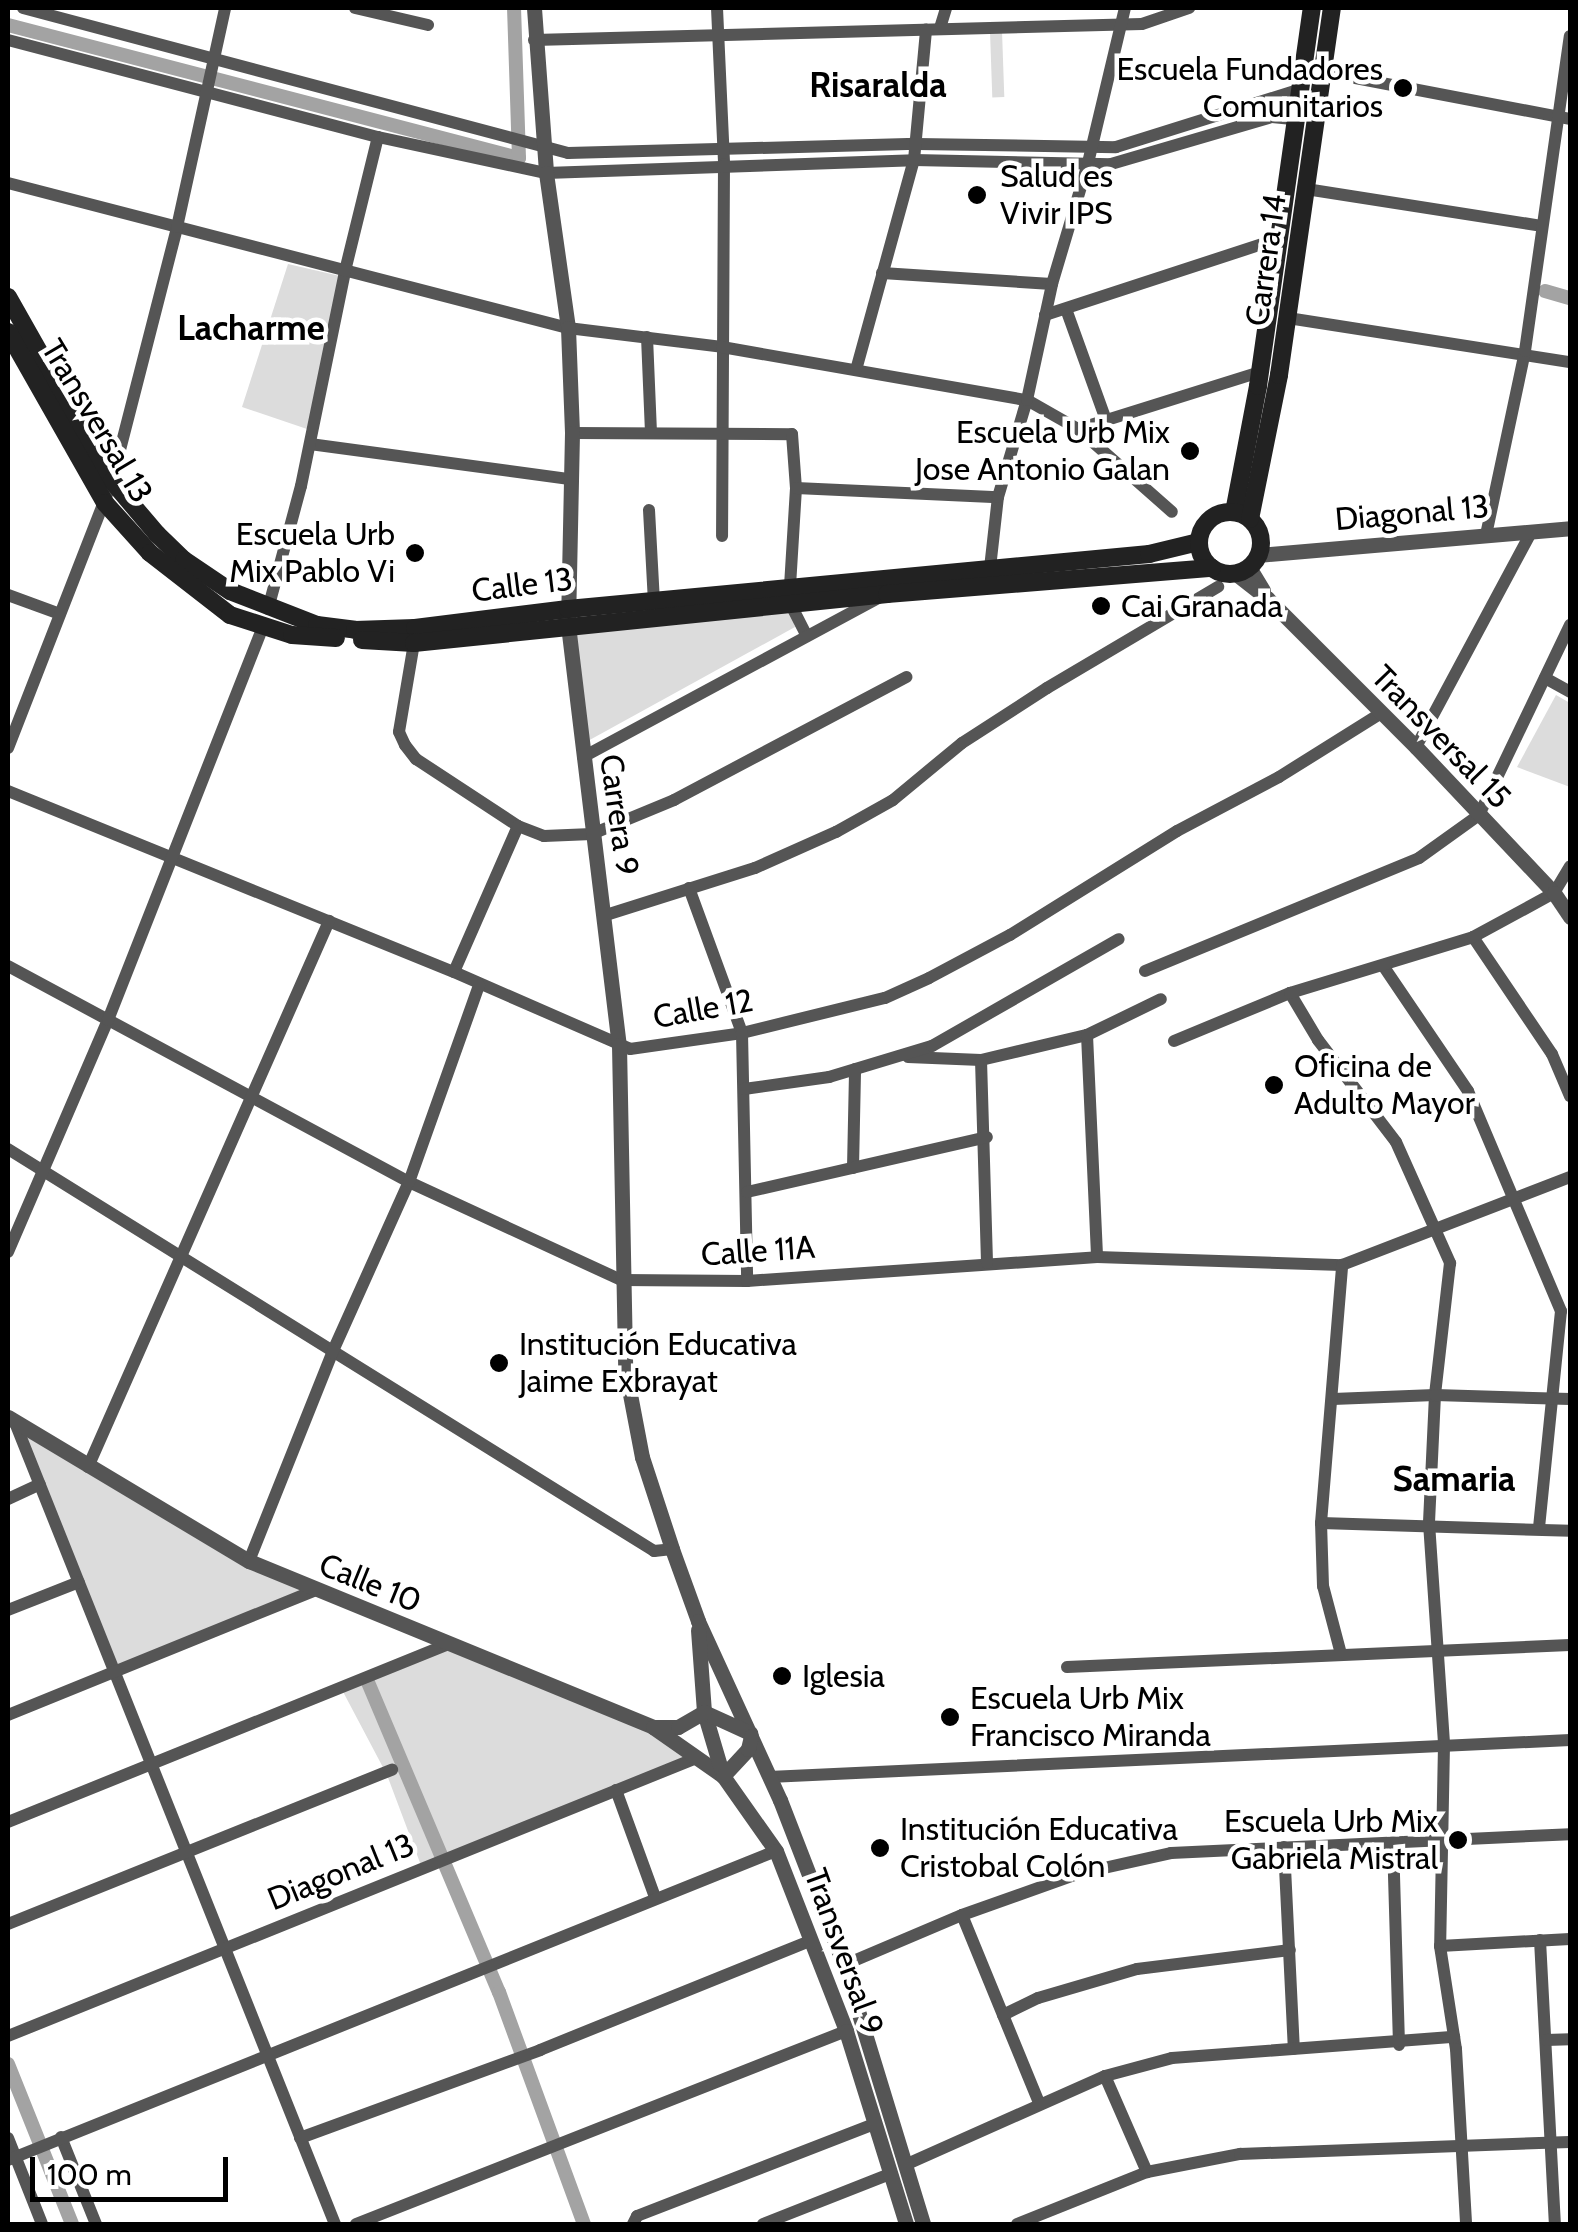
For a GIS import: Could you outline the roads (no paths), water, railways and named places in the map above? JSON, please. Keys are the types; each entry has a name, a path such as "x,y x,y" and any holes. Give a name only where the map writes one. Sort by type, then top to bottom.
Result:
{"main road":[{"name":"Carrera 14","path":"1242,516 1312,8"},
{"name":"Carrera 14","path":"1242,516 1288,318 1332,8"},
{"name":"Calle 13","path":"8,297 112,481 184,560 292,635 414,643 654,601 887,594 1212,568"},
{"name":"Transversal 13","path":"8,332 106,504 182,580"},
{"path":"1242,516 1260,535 1248,565 1212,568 1200,542 1210,519 1242,516"},
{"name":"Calle 13","path":"182,580 230,615 355,630 415,628 790,595 990,568 1148,554 1200,542"}],"street":[{"path":"23,8 378,136 546,173 914,160 1111,164 1282,116 1296,127"},
{"path":"8,748 106,504 177,227 225,8"},
{"path":"356,8 428,25"},
{"name":"Carrera 9","path":"534,8 546,173 568,328 572,433 568,617 619,1045 620,1280 625,1368 635,1422 672,1549 698,1621 751,1734"},
{"path":"717,8 724,149 722,536"},
{"path":"856,370 914,160 933,29 946,8"},
{"path":"534,40 933,29 1124,14 1142,24 1189,8"},
{"path":"990,568 998,497 1027,400 1044,315 1088,163 1124,14"},
{"path":"1486,535 1525,351 1541,226 1564,118 1570,36"},
{"path":"8,40 209,75 493,133 568,153 917,144 1116,147 1301,90"},
{"path":"1324,72 1564,118"},
{"path":"8,1252 108,1020 265,618 310,444 345,271 378,136"},
{"path":"8,183 568,328 722,348 1027,400 1078,429 1172,512"},
{"path":"1306,189 1541,226"},
{"path":"1044,315 1280,238"},
{"path":"882,273 1052,284"},
{"path":"1066,309 1106,420"},
{"path":"1288,318 1525,351 1570,362"},
{"path":"647,337 651,432"},
{"path":"1078,429 1260,372"},
{"path":"572,433 792,434 796,488 790,595 807,636"},
{"path":"310,444 570,479"},
{"path":"796,488 998,497"},
{"path":"649,510 654,601"},
{"name":"Diagonal 13","path":"1248,565 1570,528"},
{"path":"1416,748 1532,531"},
{"name":"Transversal 15","path":"1248,565 1268,598 1479,816 1562,886 1570,918"},
{"path":"606,915 755,868 865,816 1047,688 1218,586"},
{"path":"583,757 887,594"},
{"path":"8,595 60,614"},
{"path":"1145,972 1419,858 1479,816 1570,626"},
{"path":"414,643 399,732 404,745 416,759 518,826 544,836 592,834 674,800 906,676"},
{"path":"1545,678 1570,692"},
{"name":"Calle 12","path":"8,791 454,972 630,1049 742,1033 885,998 1010,935 1177,831 1278,778 1380,714"},
{"path":"454,972 518,826"},
{"path":"1174,1040 1290,993 1473,937 1562,886 1570,866"},
{"path":"690,888 742,1033 746,1281"},
{"path":"88,1467 329,921"},
{"path":"1473,937 1552,1054 1570,1096"},
{"path":"744,1089 855,1069 932,1046 1119,939"},
{"name":"Calle 11A","path":"8,966 409,1182 620,1280 746,1281 1098,1257 1342,1265 1570,1177"},
{"path":"1384,966 1468,1091 1517,1198 1562,1311 1538,1529"},
{"path":"249,1562 332,1353 409,1182 479,984"},
{"path":"1290,993 1318,1040 1396,1142 1450,1273 1434,1395 1429,1523 1444,1745 1439,1840 1440,1946 1454,2037 1466,2224"},
{"path":"896,1056 982,1060 1087,1034 1161,999"},
{"path":"1087,1034 1098,1257"},
{"path":"982,1060 987,1264"},
{"path":"853,1168 855,1069"},
{"name":"Calle 11A","path":"747,1192 986,1137"},
{"path":"8,1149 177,1258 654,1551 672,1549"},
{"path":"1341,1654 1323,1586 1321,1523 1342,1265"},
{"path":"1334,1399 1434,1395 1570,1399"},
{"path":"11,1419 335,2224"},
{"name":"Calle 10","path":"11,1419 249,1562 653,1727 723,1776"},
{"path":"8,1499 40,1484"},
{"path":"1321,1523 1429,1523 1570,1531"},
{"path":"8,1610 78,1582"},
{"path":"8,1715 314,1591"},
{"name":"Carrera 9","path":"698,1621 704,1712"},
{"path":"8,1822 449,1644"},
{"path":"1067,1668 1570,1645"},
{"path":"653,1727 678,1727 704,1712 751,1734 748,1750 723,1776"},
{"name":"Transversal 9","path":"704,1712 723,1776 776,1850 812,1940 846,2031 906,2224"},
{"name":"Transversal 9","path":"751,1734 844,1966 923,2224"},
{"path":"769,1777 1570,1740"},
{"name":"Diagonal 13","path":"8,2035 694,1758"},
{"path":"8,1924 392,1770"},
{"path":"616,1790 655,1897"},
{"path":"844,1966 962,1914 1077,1874 1171,1853 1570,1834"},
{"path":"1392,1842 1399,2044"},
{"path":"1284,1847 1294,2049"},
{"path":"15,2157 776,1850"},
{"path":"962,1914 1039,2103"},
{"path":"1440,1946 1570,1939"},
{"path":"300,2138 540,2050 812,1940"},
{"path":"1540,1940 1555,2224"},
{"path":"1002,2015 1038,1998 1137,1969 1290,1950"},
{"path":"356,2224 846,2031"},
{"path":"905,2165 1105,2076 1172,2058 1454,2037"},
{"path":"1546,2040 1570,2038"},
{"path":"1105,2076 1147,2172"},
{"path":"633,2224 637,2216 874,2124"},
{"path":"61,2137 96,2224"},
{"path":"8,2138 42,2224"},
{"path":"1024,2223 1147,2172 1240,2154 1570,2142"},
{"path":"763,2224 890,2174"}],"waterway":[{"path":"8,25 519,158 514,8"},
{"path":"1545,291 1570,298"},
{"path":"367,1680 499,1992 584,2224"},
{"path":"8,2064 72,2224"}],"place":[{"name":"Escuela Fundadores Comunitarios","path":"1403,88"},
{"name":"Salud es Vivir IPS","path":"977,195"},
{"name":"Escuela Urb Mix Jose Antonio Galan","path":"1190,451"},
{"name":"Escuela Urb Mix Pablo Vi","path":"415,553"},
{"name":"Cai Granada","path":"1101,606"},
{"name":"Oficina de Adulto Mayor","path":"1274,1085"},
{"name":"Institución Educativa Jaime Exbrayat","path":"499,1363"},
{"name":"Iglesia","path":"782,1676"},
{"name":"Escuela Urb Mix Francisco Miranda","path":"950,1717"},
{"name":"Escuela Urb Mix Gabriela Mistral","path":"1458,1840"},
{"name":"Institución Educativa Cristobal Colón","path":"880,1848"}],"district":[{"name":"Risaralda","path":"878,85"},
{"name":"Lacharme","path":"251,328"},
{"name":"Samaria","path":"1454,1479"}]}
